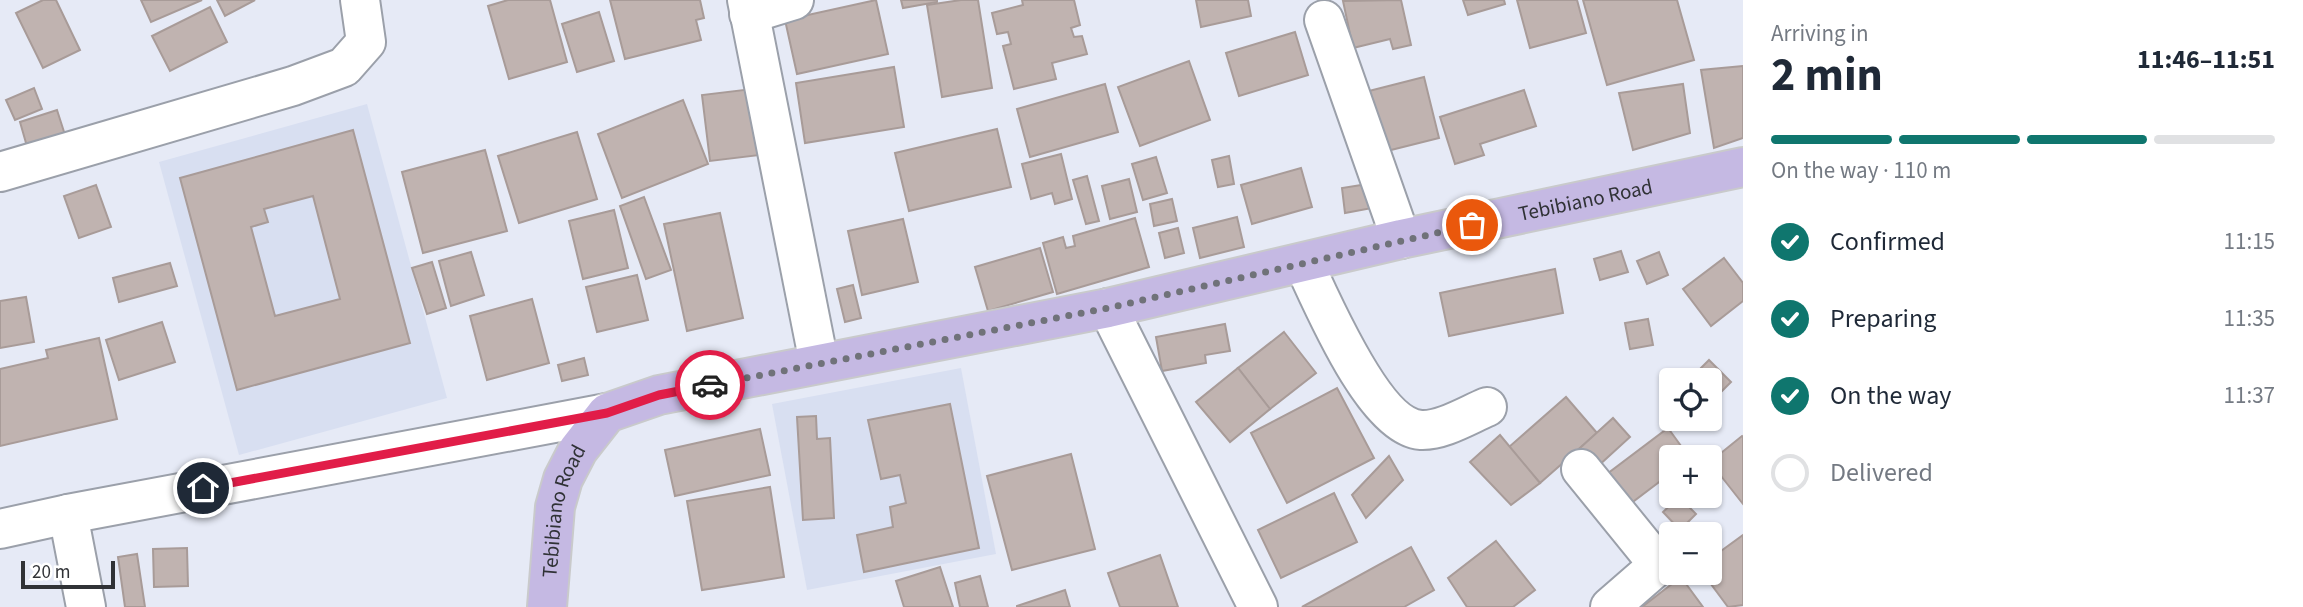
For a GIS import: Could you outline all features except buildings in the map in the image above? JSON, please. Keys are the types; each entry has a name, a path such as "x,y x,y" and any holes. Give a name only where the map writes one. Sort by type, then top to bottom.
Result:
{"main road":[{"name":"Tebibiano Road","path":"547,607 555,507 563,479 578,450 607,413 659,395 1108,308 1401,239 1743,167"}],"street":[{"path":"0,172 293,86 344,67 366,42 360,0"},
{"path":"794,0 748,7 819,363"},
{"path":"1324,20 1401,239"},
{"path":"1304,264 1353,364 1384,408 1418,430 1434,429 1487,407"},
{"path":"1108,308 1258,607"},
{"path":"0,529 607,413"},
{"path":"1581,469 1654,559 1656,567 1610,607"},
{"path":"68,514 86,607"}],"shaded area":[{"path":"367,104 447,398 239,455 159,162"},
{"path":"961,368 996,554 807,590 772,404"}],"way so far":[{"path":"710,385 1108,308 1401,239 1472,225"}],"route":[{"path":"203,488 607,413 659,395 710,385"}]}
